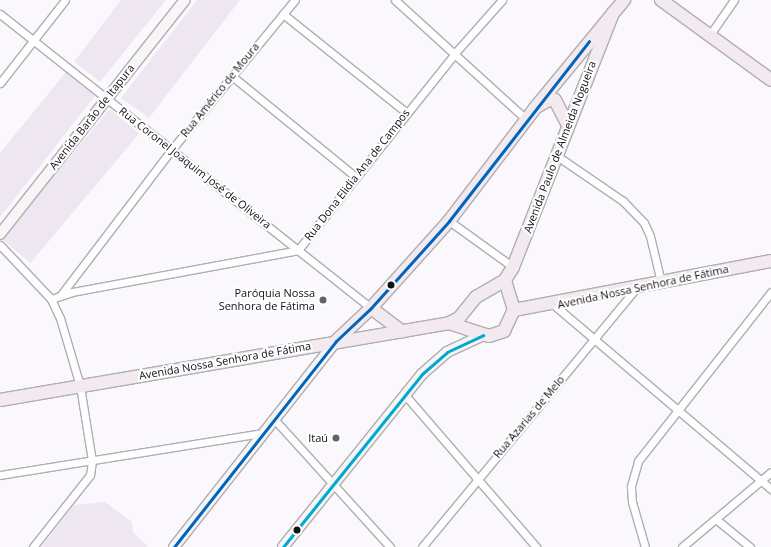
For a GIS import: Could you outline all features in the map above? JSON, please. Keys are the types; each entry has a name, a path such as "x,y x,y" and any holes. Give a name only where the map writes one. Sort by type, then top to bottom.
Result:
{"main road":[{"name":"Avenida Barão de Itapura","path":"0,234 176,0"},
{"name":"Avenida Barão de Itapura","path":"0,225 185,0"},
{"path":"174,547 336,341 372,308 449,221 535,108 624,0"},
{"path":"661,0 771,80"},
{"name":"Avenida Paulo de Almeida Nogueira","path":"505,280 513,267 558,156 568,126 613,13"},
{"path":"535,108 550,99 555,100 568,126"},
{"name":"Avenida Nossa Senhora de Fátima","path":"514,310 554,305 771,260"},
{"path":"283,547 405,395 432,364 483,335 504,331 514,310 505,280 476,296 467,312 449,323"},
{"path":"372,308 402,331"},
{"path":"449,323 483,335"},
{"name":"Avenida Nossa Senhora de Fátima","path":"0,400 336,341 449,323"}],"street":[{"path":"0,83 65,0"},
{"name":"Rua Américo de Moura","path":"60,296 172,150 295,0"},
{"path":"395,0 527,120"},
{"name":"Rua Dona Elidia Ana de Campos","path":"51,299 298,250 455,53 502,0"},
{"path":"709,36 734,0"},
{"name":"Rua Coronel Joaquim José de Oliveira","path":"0,14 32,41 105,96 372,308"},
{"path":"283,14 407,113"},
{"path":"232,76 356,177"},
{"path":"558,156 623,201 644,224 650,236 660,282"},
{"path":"449,221 513,267"},
{"path":"0,245 51,299 69,342 80,386 92,460 90,475 33,547"},
{"name":"Rua Azarias de Melo","path":"422,547 636,288"},
{"path":"645,547 632,502 633,474 638,461 771,292"},
{"path":"554,305 593,340 679,410 771,489"},
{"path":"405,395 536,547"},
{"path":"274,419 390,547"},
{"path":"0,476 263,433"},
{"path":"682,547 763,482 771,472"},
{"path":"717,520 750,547"}],"shaded area":[{"path":"121,0 166,0 100,82 74,62"},
{"path":"197,0 240,0 149,118 121,98"},
{"path":"66,72 95,96 0,217 0,153"},
{"path":"110,109 139,133 30,263 1,238"},
{"path":"105,502 132,522 133,532 148,547 41,547 74,505"}],"transit line":[{"path":"174,547 336,341 371,308 449,221 589,41"},
{"path":"283,547 422,374 447,352 483,335"}],"place":[{"name":"Paróquia Nossa Senhora de Fátima","path":"323,300"},
{"name":"Itaú","path":"336,438"}]}
